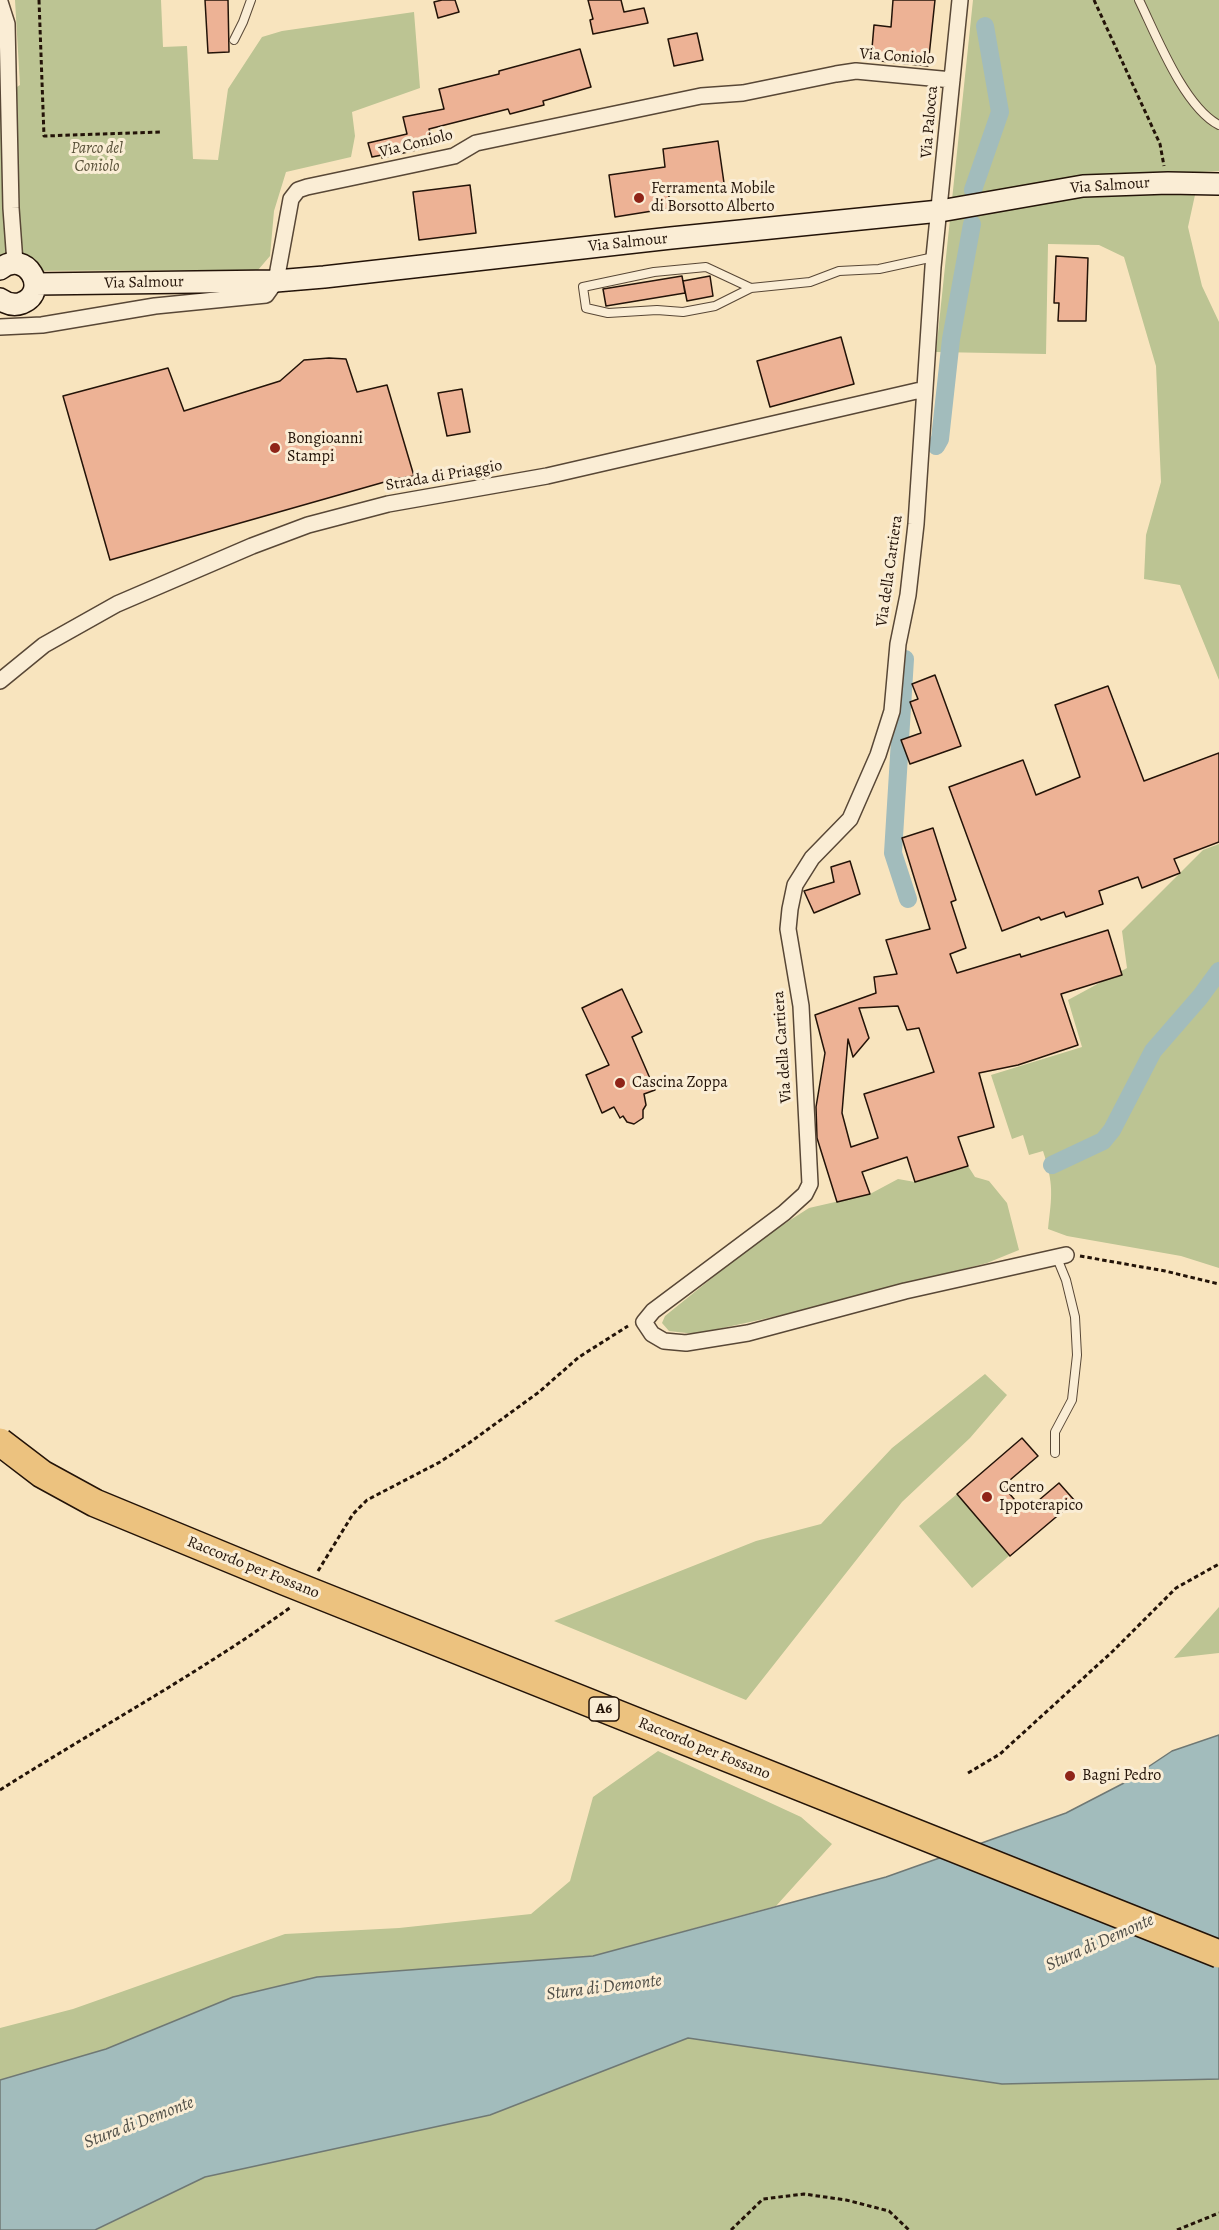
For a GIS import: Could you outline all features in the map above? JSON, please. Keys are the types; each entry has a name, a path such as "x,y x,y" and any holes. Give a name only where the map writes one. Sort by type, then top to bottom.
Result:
{"highway":[{"name":"Raccordo per Fossano","path":"0,1442 42,1474 95,1503 295,1586 1219,1954"}],"main road":[{"name":"Via Salmour","path":"35,284 276,280 940,211 1083,186 1219,184"},
{"path":"0,298 11,304 25,302 34,291 34,278 27,267 7,266"}],"street":[{"name":"Via Palocca","path":"940,211 960,0"},
{"path":"0,2 7,24 11,208 7,266"},
{"name":"Via Coniolo","path":"276,280 291,199 298,189 454,156 476,143 701,96 743,93 856,71 952,80"},
{"name":"Via della Cartiera","path":"644,1322 653,1311 784,1213 805,1194 810,1184 801,1006 788,929 789,909 795,885 812,858 850,819 878,755 892,711 898,644 908,595 916,524 934,257 940,211"},
{"path":"0,327 42,325 155,306 266,295 276,280"},
{"name":"Strada di Priaggio","path":"0,681 44,645 117,604 308,525 388,504 547,476 925,389"},
{"path":"644,1322 652,1334 664,1341 686,1343 748,1333 905,1291 1062,1257"}],"lane":[{"path":"234,40 251,0"},
{"path":"1139,0 1171,65 1191,98 1209,120 1219,125"},
{"path":"751,288 705,267 654,272 583,287 586,308 608,313 657,310 683,312 715,306 751,288 810,282 839,271 879,268 934,257"},
{"path":"1054,1453 1055,1432 1072,1400 1077,1355 1075,1317 1062,1257"}],"path":[{"path":"39,0 45,136 161,132"},
{"path":"1094,0 1160,144 1168,183"},
{"path":"1062,1257 1094,1257 1219,1284"},
{"path":"313,1579 353,1514 367,1500 440,1462 538,1392 579,1357 628,1327 644,1322"},
{"path":"968,1773 1000,1754 1113,1651 1176,1588 1219,1564"},
{"path":"0,1790 262,1628 293,1605"},
{"path":"731,2230 763,2199 804,2194 846,2200 889,2211 909,2230"},
{"path":"1177,2230 1219,2213"}],"green space":[{"name":"Parco del Coniolo","path":"15,0 161,0 163,47 187,46 193,159 218,160 228,89 262,37 282,31 414,12 420,88 352,112 355,136 351,157 286,172 274,211 270,256 258,270 5,271 0,263 0,98 20,85"},
{"path":"973,0 1219,0 1219,171 1200,172 1188,227 1202,286 1219,322 1219,680 1180,585 1144,579 1146,535 1161,482 1156,366 1124,257 1099,245 1048,244 1046,354 936,352"},
{"path":"1219,844 1219,1268 1181,1256 1067,1236 1048,1229 1051,1190 1043,1151 1029,1155 1023,1135 1012,1139 991,1075 1082,1047 1068,1000 1127,968 1122,931 1203,850"},
{"path":"968,1166 975,1177 989,1181 1007,1203 1019,1250 987,1263 805,1310 695,1334 669,1331 662,1323 665,1316 759,1240 809,1208 870,1194 898,1179 915,1182"},
{"path":"985,1374 1007,1395 970,1438 902,1502 746,1700 554,1621 756,1541 821,1524 892,1448"},
{"path":"957,1494 1009,1556 972,1588 919,1526"},
{"path":"1219,1607 1219,1653 1174,1658"},
{"path":"658,1751 801,1817 832,1844 776,1906 593,1956 317,1977 233,1997 106,2049 0,2080 0,2028 73,2009 285,1934 399,1928 531,1914 570,1881 593,1797"},
{"path":"688,2038 1002,2084 1219,2079 1219,2230 95,2230 205,2177 490,2115"}],"water":[{"name":"Stura di Demonte","path":"1219,1735 1219,2079 1002,2084 688,2038 490,2115 205,2177 95,2230 0,2230 0,2080 106,2049 233,1997 317,1977 593,1956 886,1877 1066,1813 1124,1783 1172,1751"}],"building":[{"path":"205,0 228,0 229,52 208,53"},
{"path":"455,0 459,12 438,18 434,2"},
{"path":"588,0 621,0 624,12 644,8 648,23 593,34 590,20 593,19"},
{"path":"893,0 935,0 928,66 871,60 874,25 891,27"},
{"path":"697,33 703,60 674,66 668,39"},
{"path":"580,49 591,87 543,101 544,105 510,114 508,109 429,129 433,146 382,158 382,155 372,157 368,143 407,134 403,117 444,109 439,89 499,74 499,71"},
{"path":"718,141 724,183 668,191 671,208 615,217 609,175 665,167 663,149"},
{"path":"470,185 476,233 419,240 413,192"},
{"path":"1056,256 1088,258 1086,321 1058,321 1059,303 1054,303"},
{"path":"682,276 685,293 606,306 603,289"},
{"path":"710,276 713,296 687,301 683,281"},
{"path":"841,337 854,384 770,407 757,361"},
{"name":"Bongioanni Stampi","path":"346,359 357,392 387,385 414,476 395,479 110,560 63,396 168,368 184,411 280,381 304,360"},
{"path":"462,389 470,432 447,436 438,393"},
{"path":"935,675 961,746 910,764 901,740 921,733 910,702 918,699 912,684"},
{"path":"1108,686 1144,781 1219,753 1219,842 1174,859 1180,873 1142,888 1138,877 1099,891 1103,904 1066,917 1064,912 1041,920 1039,917 1002,931 949,787 1023,760 1036,795 1080,777 1055,705"},
{"path":"933,828 956,900 951,902 966,948 950,954 957,973 1020,954 1021,957 1108,930 1122,975 1061,994 1078,1045 1018,1065 979,1073 994,1127 958,1137 968,1166 915,1182 907,1157 862,1172 870,1194 837,1202 817,1138 816,1107 825,1053 815,1015 876,993 874,977 897,974 886,940 930,929 902,838","holes":["898,1006 907,1030 919,1028 934,1072 864,1094 878,1138 851,1147 842,1113 848,1039 853,1057 869,1038 859,1008"]},
{"path":"850,861 860,894 814,913 804,891 834,882 831,867"},
{"path":"622,989 642,1032 632,1037 655,1090 644,1094 646,1105 643,1118 634,1124 627,1122 623,1116 620,1118 614,1107 602,1113 586,1075 609,1065 582,1008"},
{"name":"Centro Ippoterapico","path":"1022,1438 1038,1456 1003,1486 1025,1512 1059,1483 1075,1501 1010,1556 957,1494"}],"waterway":[{"path":"973,190 1000,112 985,26"},
{"path":"936,446 940,439 951,339 972,224"},
{"path":"905,659 893,853 908,899"},
{"path":"1052,1165 1103,1141 1112,1130 1153,1051 1200,997 1219,971"}],"place":[{"name":"Ferramenta Mobile di Borsotto Alberto","path":"639,198"},
{"name":"Bongioanni Stampi","path":"275,448"},
{"name":"Cascina Zoppa","path":"620,1083"},
{"name":"Centro Ippoterapico","path":"987,1497"},
{"name":"Bagni Pedro","path":"1070,1776"}]}
